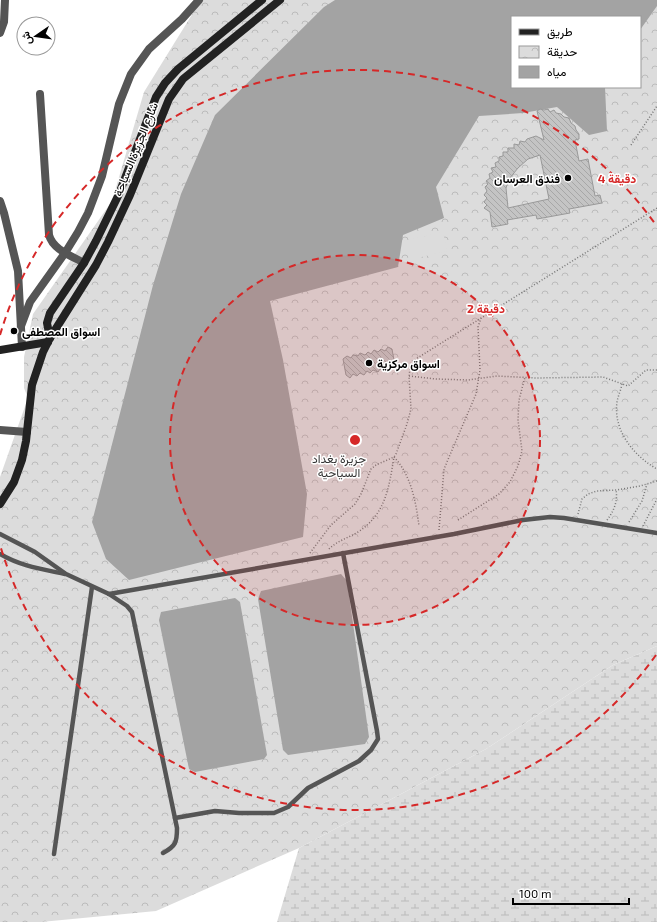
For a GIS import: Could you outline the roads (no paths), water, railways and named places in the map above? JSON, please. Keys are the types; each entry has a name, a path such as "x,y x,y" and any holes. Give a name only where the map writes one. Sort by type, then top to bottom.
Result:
{"main road":[{"name":"شارع الجزيرة السياحة","path":"49,340 47,323 50,313 84,263 108,218 119,194 152,105 160,90 178,69 262,0"},
{"name":"شارع الجزيرة السياحة","path":"0,504 9,492 19,471 25,450 32,385 38,363 49,340 89,276 108,242 130,196 169,99 175,88 192,71 280,0"},
{"path":"0,350 22,347 49,340"}],"street":[{"path":"0,33 4,22 5,0"},
{"path":"21,326 30,302 65,253 84,222 97,190 108,155 119,104 131,74 149,49 182,19 199,0"},
{"path":"40,94 49,235 53,244 65,253 84,263"},
{"path":"0,201 18,271 22,347"},
{"path":"0,430 27,432"}],"lane":[{"path":"109,594 323,557 523,520 550,517 657,533"},
{"path":"0,534 35,552 66,574 109,594 127,606 132,612 177,828 177,840 170,849 163,853"},
{"path":"175,818 215,811 274,813 288,807 308,788 359,761 371,750 378,739 378,731 343,553"},
{"path":"0,554 12,561 28,567 66,574"},
{"path":"54,854 92,587"}],"water":[{"path":"335,0 657,0 657,6 641,29 641,16 511,16 511,88 605,88 607,131 589,135 557,107 523,113 479,116 436,187 444,218 403,235 398,267 270,301 283,360 307,494 303,537 129,580 106,559 92,522 153,285 181,194 215,115 324,7"},
{"path":"341,574 347,581 369,737 365,744 288,755 283,750 258,599 261,591"},
{"path":"235,598 240,602 267,755 264,759 195,772 189,769 159,620 161,612"}],"place":[{"name":"فندق العرسان","path":"568,178"},
{"name":"اسواق المصطفى","path":"14,331"},
{"name":"اسواق مركزية","path":"369,363"}],"park label":[{"name":"جزيرة بغداد السياحية","path":"339,465"}]}
